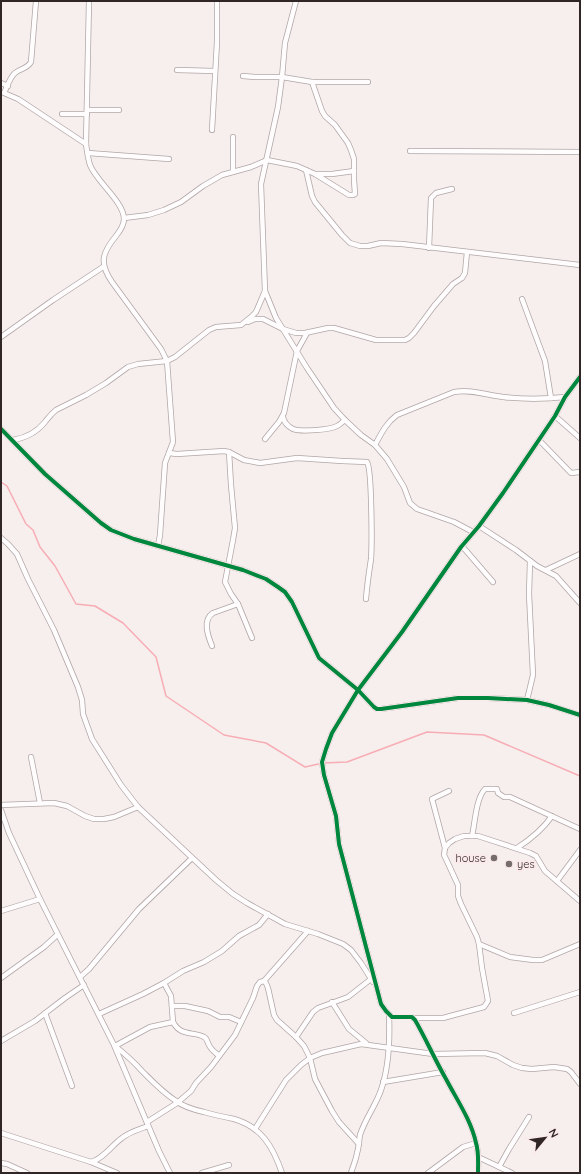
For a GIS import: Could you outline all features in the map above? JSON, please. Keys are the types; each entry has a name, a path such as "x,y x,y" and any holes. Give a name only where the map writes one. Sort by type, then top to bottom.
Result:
{"street":[{"path":"36,1 31,62 27,67 16,72 12,76 3,95 18,99 86,144"},
{"path":"89,1 86,144 90,166 119,206 124,218 119,232 108,245 103,260 103,267 106,274 161,349 167,360 173,442 165,463 158,546"},
{"path":"212,130 217,42 217,1"},
{"path":"296,1 285,43 278,107 261,184 265,291 276,318 334,408 361,435 375,445 387,459 404,487 413,507 454,522 473,532"},
{"path":"177,70 215,71"},
{"path":"243,76 282,77 312,82 368,82"},
{"path":"124,218 164,210 181,202 222,175 251,167 267,160 297,166 315,174 349,195 355,194 354,159 350,147 335,124 325,116 322,111 312,82"},
{"path":"1,83 8,86"},
{"path":"62,114 119,110"},
{"path":"233,137 233,172"},
{"path":"410,151 580,152"},
{"path":"88,153 169,159"},
{"path":"306,170 312,196 315,202 350,243 360,246 381,243 402,244 580,265"},
{"path":"315,174 332,174 354,171"},
{"path":"429,248 431,198 436,193 452,189"},
{"path":"13,440 22,438 38,429 56,410 93,391 128,367 167,360 175,357 209,330 216,327 241,324 255,319 263,319 283,329 296,333 334,328 376,340 405,340 409,338 453,284 464,276 467,252"},
{"path":"1,336 103,267"},
{"path":"241,324 256,312 265,291"},
{"path":"522,299 545,362 551,398"},
{"path":"265,439 283,417 297,351 306,332"},
{"path":"449,791 432,799 445,848 444,855 458,885 458,896 461,904 479,944 488,998 486,1005 482,1007 443,1018 392,1017 381,1004 339,844 336,816 324,776 322,762 332,733 358,690 402,632 462,546 479,526 503,493 555,416 565,397 580,377"},
{"path":"375,445 386,425 397,415 454,392 471,391 504,397 565,397"},
{"path":"555,416 580,438"},
{"path":"283,417 288,426 297,430 327,429 337,426 345,420"},
{"path":"1,429 45,474 111,530 124,536 243,570 266,579 285,592 292,602 319,658 358,690 374,708 377,709 458,698 527,700 580,714"},
{"path":"539,440 571,473 580,472"},
{"path":"169,453 177,454 224,451 244,460 260,463 297,458 364,461 368,463 370,485 371,558 366,599"},
{"path":"229,452 230,485 235,528 225,582 238,604 252,638"},
{"path":"479,526 530,561 556,576 580,603"},
{"path":"1,538 18,554 28,579 54,630 78,687 82,700 83,714 92,739 121,785 138,807 233,894 285,924 344,944 352,950 376,985"},
{"path":"462,546 493,582"},
{"path":"546,570 580,554"},
{"path":"527,700 533,674 528,594 530,561"},
{"path":"212,646 208,635 208,618 214,613 238,604"},
{"path":"31,757 40,803"},
{"path":"472,836 475,815 481,794 485,789 497,789 498,793 504,796 510,797 580,829"},
{"path":"1,805 54,802 67,806 85,816 94,819 114,817 138,807"},
{"path":"1,810 9,832 57,935 115,1045 159,1151 170,1173"},
{"path":"517,848 538,833 552,816"},
{"path":"445,848 455,839 478,836 534,854 545,871 580,901"},
{"path":"557,881 580,850"},
{"path":"80,978 93,965 110,942 139,909 192,858"},
{"path":"1,911 40,899"},
{"path":"99,1014 164,984 176,975 204,962 222,951 239,936 259,925 268,914"},
{"path":"91,1162 95,1161 123,1137 148,1124 191,1091 235,1035 253,998 257,986 260,982 264,981 308,931"},
{"path":"1,978 44,948 57,935"},
{"path":"479,944 510,957 533,960 542,960 580,944"},
{"path":"296,1037 313,1012 318,1008 348,997 371,979"},
{"path":"264,981 268,988 274,1015 277,1020 304,1046 310,1058 315,1079 332,1111 339,1122 359,1144"},
{"path":"164,984 171,996 173,1022 178,1029 188,1034 204,1037 211,1049 219,1056"},
{"path":"1,1041 35,1021 84,985"},
{"path":"514,1013 580,992"},
{"path":"332,1002 349,1029 366,1043"},
{"path":"172,1006 185,1006 208,1011 220,1017 229,1017 241,1022"},
{"path":"45,1013 50,1023 72,1086"},
{"path":"351,1173 360,1136 383,1082 386,1068 390,1027 389,1014"},
{"path":"413,1018 443,1072 473,1132 478,1157 478,1173"},
{"path":"115,1045 150,1027 173,1022"},
{"path":"254,1129 286,1080 310,1058 322,1053 366,1043 388,1048 433,1054 485,1053 497,1056 512,1065 522,1068 563,1068 572,1072 580,1084"},
{"path":"115,1045 156,1086 177,1103 200,1112 243,1122 254,1129 267,1140 271,1146 276,1155 282,1173"},
{"path":"383,1082 443,1072"},
{"path":"499,1167 529,1117"},
{"path":"1,1133 91,1162 117,1173"},
{"path":"428,1173 463,1147 476,1143"},
{"path":"478,1157 512,1173"},
{"path":"1,1163 7,1164 27,1173"},
{"path":"202,1173 229,1165"}],"waterway":[{"path":"1,482 7,486 26,524 33,530 40,547 55,566 76,604 95,606 123,623 156,657 166,696 224,735 266,743 305,767 323,763 347,762 427,732 484,735 580,776"}],"cycle path":[{"path":"478,1173 478,1150 471,1126 415,1020 412,1017 392,1017 381,1004 339,844 336,816 324,775 322,762 332,733 358,690 402,632 461,547 479,526 503,493 555,416 565,397 580,377"},
{"path":"1,429 45,474 111,530 134,539 243,570 266,579 285,592 292,602 319,658 358,690 377,709 458,698 488,698 527,700 580,715"}],"place":[{"name":"house","path":"494,858"},
{"name":"yes","path":"509,864"}]}
